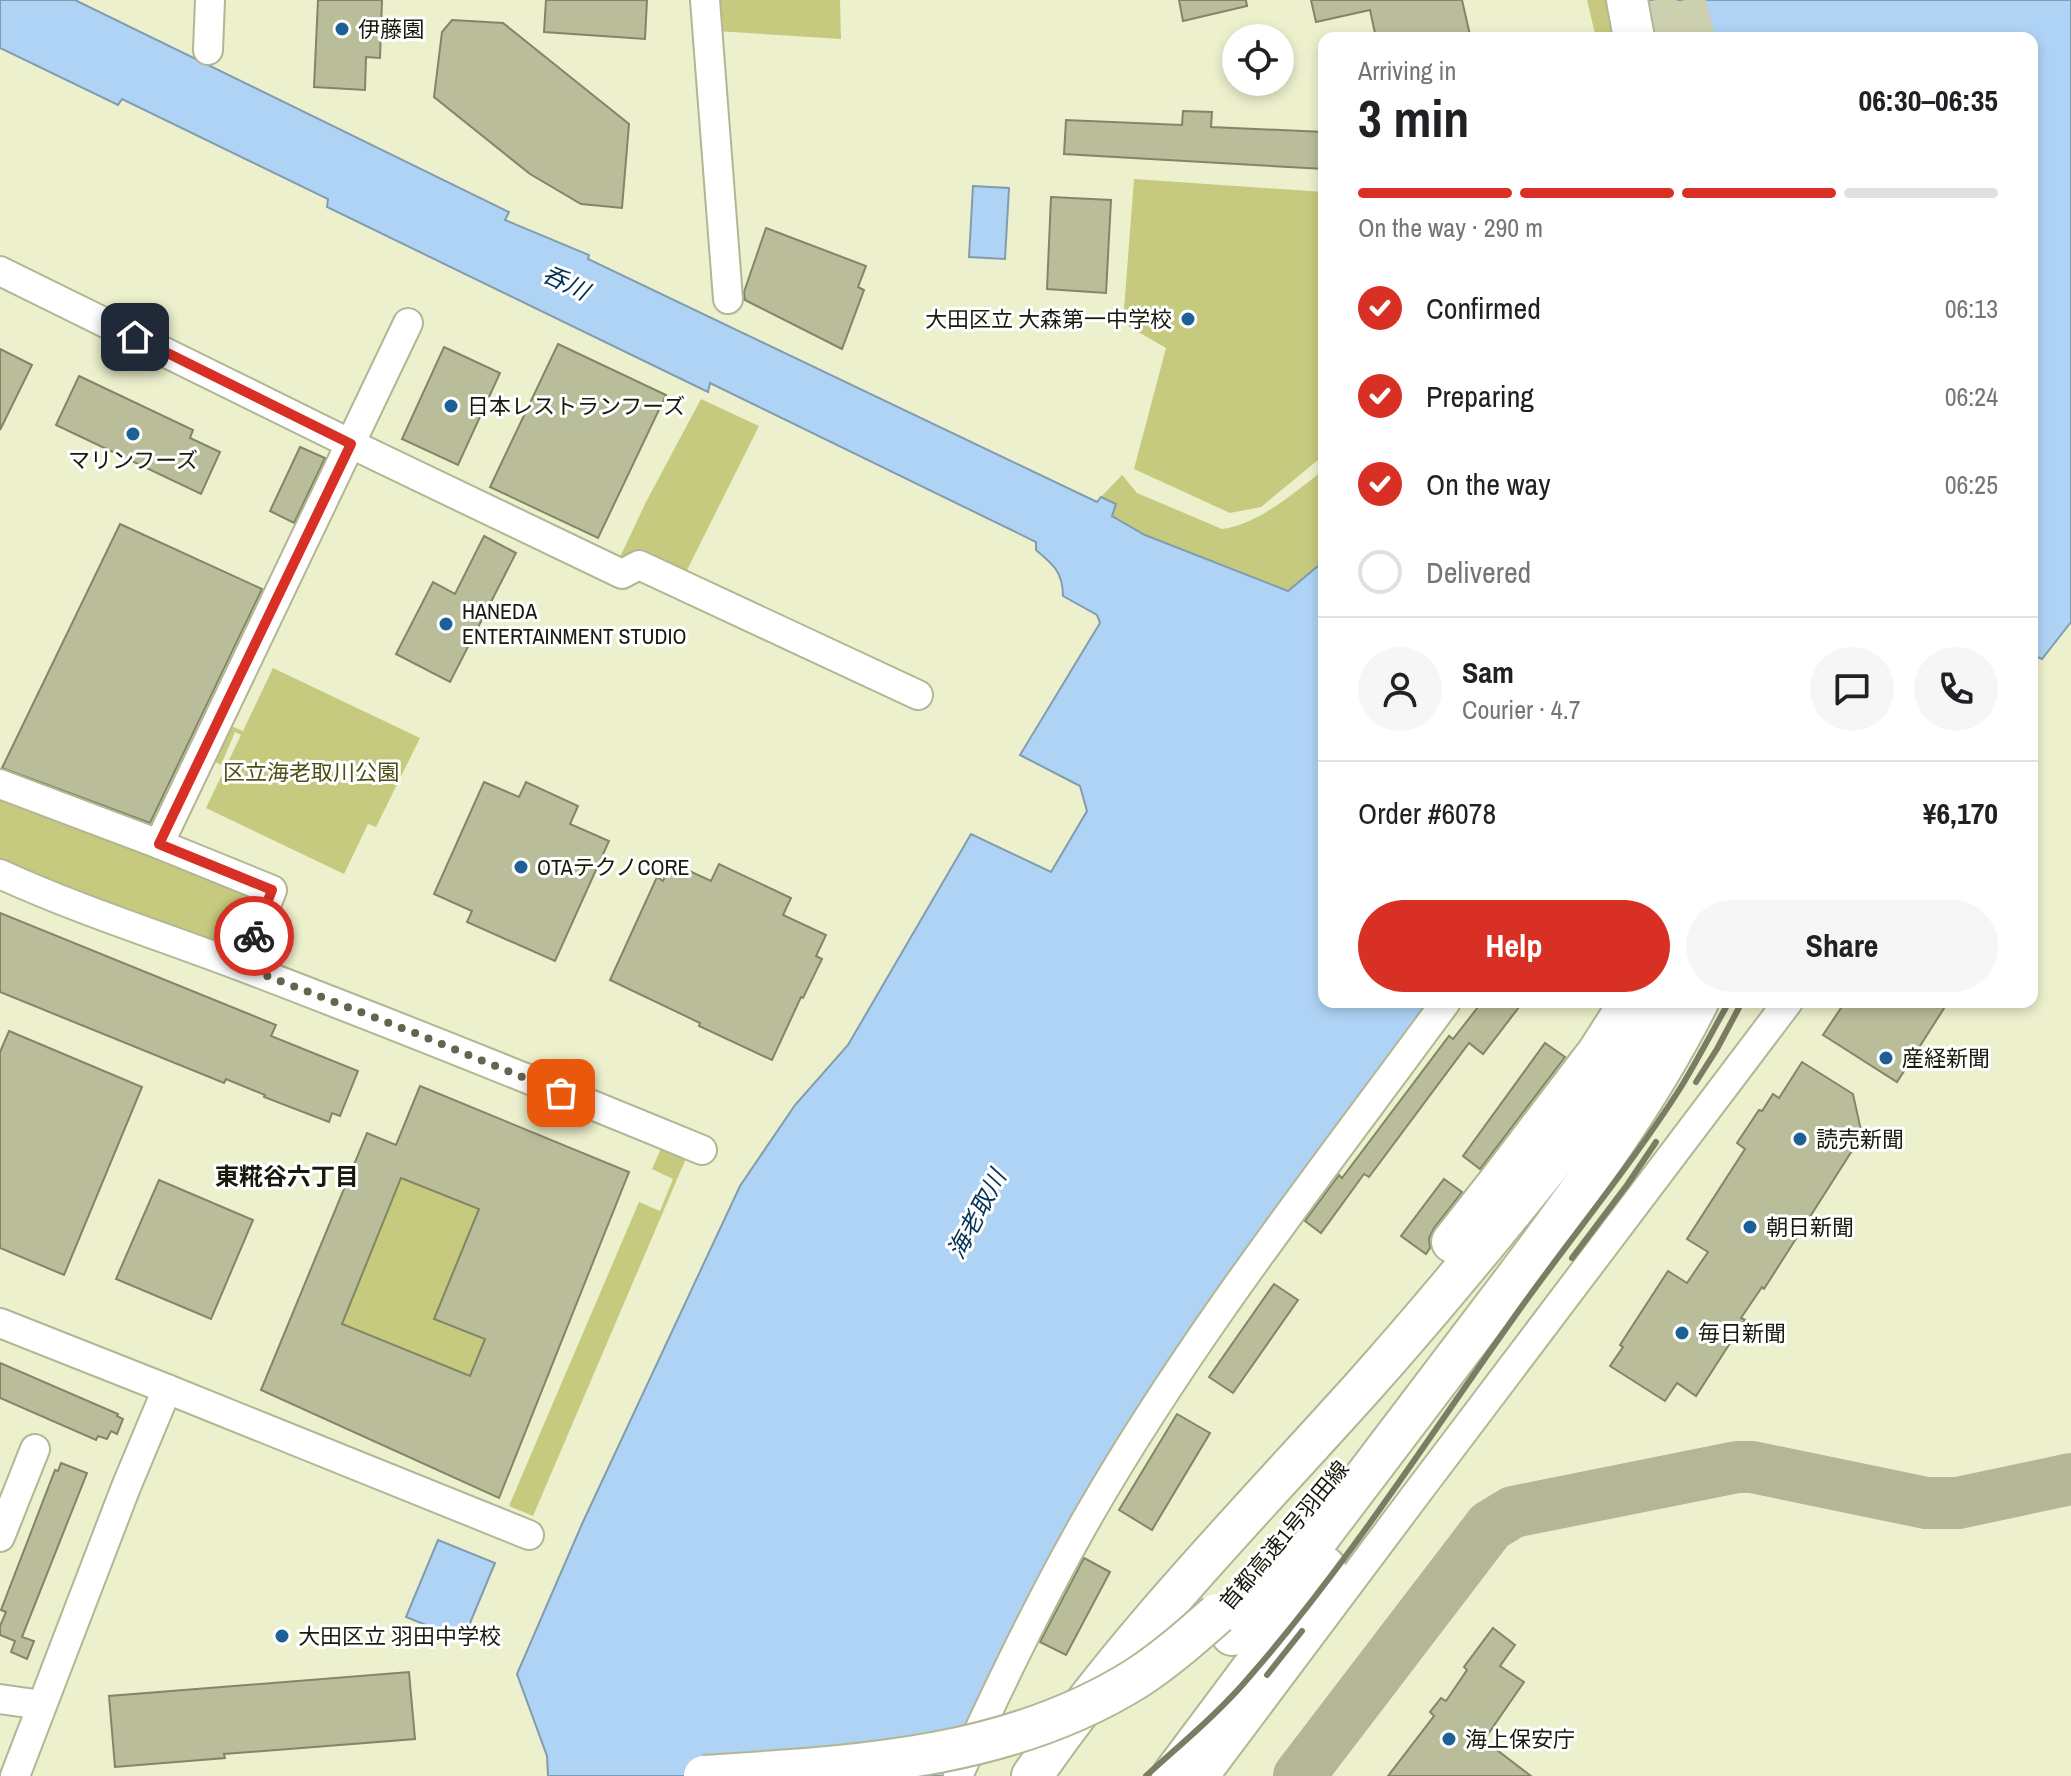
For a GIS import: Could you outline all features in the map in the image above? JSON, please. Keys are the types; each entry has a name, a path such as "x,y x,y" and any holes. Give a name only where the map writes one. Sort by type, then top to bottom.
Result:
{"highway":[{"path":"1627,0 1633,32"},
{"path":"1216,1549 1340,1381 1598,1052 1626,1008"},
{"name":"首都高速1号羽田線","path":"957,1776 1060,1747 1154,1698 1209,1657 1249,1580 1357,1447 1472,1295 1585,1135 1661,1008"},
{"name":"首都高速1号羽田線","path":"704,1776 877,1763 937,1753 1020,1733 1075,1711 1136,1678 1173,1651 1225,1624 1283,1581 1473,1334 1619,1135 1651,1088 1695,1008"},
{"path":"1032,1776 1058,1737 1141,1634 1365,1384 1518,1205 1625,1070"},
{"path":"1172,1776 1353,1528 1473,1334"}],"street":[{"path":"208,50 210,0"},
{"path":"705,0 728,299"},
{"path":"0,271 622,574 639,565 918,695"},
{"path":"159,844 408,323"},
{"path":"0,784 272,890 246,960"},
{"path":"0,874 160,938 246,960 434,1041 702,1150"},
{"path":"957,1776 1053,1581 1133,1442 1291,1211 1442,1008"},
{"path":"1205,1776 1783,1008"},
{"path":"0,1323 529,1535"},
{"path":"15,1776 167,1389"},
{"path":"0,1537 35,1449"},
{"path":"0,1699 42,1705"}],"green space":[{"path":"715,0 840,0 841,39 717,31"},
{"path":"1587,0 1610,0 1618,32 1595,32"},
{"path":"1134,179 1318,192 1318,460 1261,507 1230,513 1134,469 1166,348 1123,323"},
{"path":"701,399 759,426 680,584 614,570 646,502"},
{"path":"1122,475 1137,493 1222,529 1250,521 1318,475 1318,566 1288,591 1145,535 1112,516 1116,504 1101,497"},
{"name":"区立海老取川公園","path":"273,668 420,738 376,827 368,824 344,874 206,808 241,735 235,732 221,765 215,762 231,726 243,731"},
{"path":"0,787 253,892 231,959 0,867"},
{"path":"662,1146 687,1156 533,1516 509,1506 639,1202 660,1211 673,1179 652,1169"},
{"path":"401,1178 479,1209 435,1319 485,1339 470,1376 342,1324"}],"water":[{"path":"0,0 75,0 509,212 505,220 589,255 588,259 1097,502 1101,497 1116,504 1112,516 1145,535 1288,591 1318,566 1318,1008 1429,1008 1189,1337 949,1776 548,1776 547,1756 517,1674 582,1524 740,1186 795,1105 848,1045 971,834 1051,872 1087,811 1080,786 1020,755 1100,623 1097,615 1063,596 1059,575 1036,550 1036,542 710,383 708,392 327,207 328,199 122,99 118,105 0,48"},
{"path":"1636,0 2071,0 2071,622 2042,659 2038,657 2038,32 1642,32"},
{"path":"973,186 1009,188 1005,259 969,257"},
{"path":"438,1540 495,1563 463,1640 406,1617"}],"building":[{"name":"伊藤園","path":"318,0 382,0 380,58 366,57 365,90 314,87"},
{"path":"546,0 647,0 645,39 544,32"},
{"path":"1179,0 1246,0 1247,6 1183,21"},
{"path":"1311,0 1462,0 1469,32 1375,32 1370,10 1316,22"},
{"path":"452,20 503,23 629,124 622,208 581,204 530,174 434,97 442,32"},
{"path":"1183,111 1212,112 1211,127 1318,132 1318,169 1064,154 1066,120 1182,125"},
{"path":"1051,197 1111,200 1106,293 1047,289"},
{"path":"766,228 866,266 858,287 864,290 842,349 745,300 744,292"},
{"path":"558,344 666,395 598,538 490,487"},
{"name":"日本レストランフーズ","path":"444,347 500,373 458,465 402,439"},
{"path":"0,349 32,365 0,430"},
{"name":"マリンフーズ","path":"79,376 193,430 190,438 220,452 201,494 56,425"},
{"path":"300,447 325,458 294,523 270,511"},
{"path":"120,524 262,589 150,823 2,768"},
{"name":"HANEDA ENTERTAINMENT STUDIO","path":"484,536 516,553 450,682 396,654 433,582 455,594"},
{"name":"OTAテクノCORE","path":"484,782 519,797 526,782 578,806 570,824 609,841 555,961 467,922 472,911 434,894"},
{"path":"672,863 711,881 719,864 791,898 783,915 826,935 816,956 822,959 772,1060 610,980 657,877 663,881"},
{"path":"0,913 276,1025 271,1036 358,1071 340,1116 332,1113 329,1122 0,992"},
{"path":"1477,1008 1518,1008 1483,1054 1469,1043 1369,1177 1364,1174 1321,1233 1305,1221 1339,1175 1342,1178 1449,1036 1453,1039"},
{"name":"産経新聞","path":"1841,1008 1944,1008 1897,1082 1823,1035"},
{"path":"9,1031 142,1087 64,1275 0,1248 0,1052"},
{"path":"1545,1043 1565,1057 1480,1169 1463,1156"},
{"path":"1802,1062 1853,1094 1862,1135 1764,1289 1762,1287 1741,1318 1745,1320 1696,1396 1677,1383 1665,1401 1610,1366 1623,1347 1620,1345 1668,1271 1687,1283 1708,1252 1687,1239 1745,1149 1737,1143 1773,1094 1779,1098"},
{"path":"420,1086 629,1172 499,1498 261,1390 367,1133 396,1145","holes":["401,1178 479,1209 434,1319 485,1339 470,1376 342,1324"]},
{"path":"1444,1179 1462,1192 1434,1228 1426,1254 1401,1236"},
{"path":"159,1180 253,1220 211,1319 116,1279"},
{"path":"1274,1284 1298,1300 1233,1393 1209,1377"},
{"path":"0,1363 118,1414 123,1419 117,1434 111,1431 107,1439 98,1436 96,1440 0,1398"},
{"path":"1177,1414 1210,1433 1152,1530 1119,1510"},
{"path":"61,1463 87,1473 22,1637 34,1641 27,1659 11,1652 15,1641 0,1635 6,1612 1,1610 55,1470 58,1471"},
{"path":"1084,1558 1110,1572 1066,1655 1040,1642"},
{"path":"1493,1628 1515,1645 1500,1666 1524,1682 1484,1740 1531,1776 1388,1776 1434,1716 1430,1712 1441,1698 1446,1701 1467,1670 1464,1667"},
{"path":"409,1672 415,1739 224,1754 225,1758 115,1767 109,1696"}],"taxiway":[{"path":"1299,1776 1490,1526 1513,1512 1737,1467 1752,1467 1926,1503 1958,1503 2071,1479"}],"tunnel":[{"path":"1656,0 1664,32"},
{"path":"1685,0 1693,32"}],"railway":[{"path":"1146,1776 1239,1689 1320,1590 1531,1293 1661,1117 1726,1008"},
{"path":"1696,1082 1739,1008"},
{"path":"1572,1258 1656,1142"},
{"path":"1267,1675 1302,1631"}],"way so far":[{"path":"254,936 244,967 561,1093"}],"place":[{"name":"伊藤園","path":"342,29"},
{"name":"大田区立 大森第一中学校","path":"1188,319"},
{"name":"日本レストランフーズ","path":"451,406"},
{"name":"マリンフーズ","path":"133,434"},
{"name":"HANEDA ENTERTAINMENT STUDIO","path":"446,624"},
{"name":"OTAテクノCORE","path":"521,867"},
{"name":"産経新聞","path":"1886,1058"},
{"name":"読売新聞","path":"1800,1139"},
{"name":"朝日新聞","path":"1750,1227"},
{"name":"毎日新聞","path":"1682,1333"},
{"name":"大田区立 羽田中学校","path":"282,1636"},
{"name":"海上保安庁","path":"1449,1739"}],"district":[{"name":"東糀谷六丁目","path":"287,1176"}],"route":[{"path":"135,337 351,444 159,844 272,890 254,936"}],"water label":[{"name":"呑川","path":"566,282"},
{"name":"海老取川","path":"976,1214"}]}
